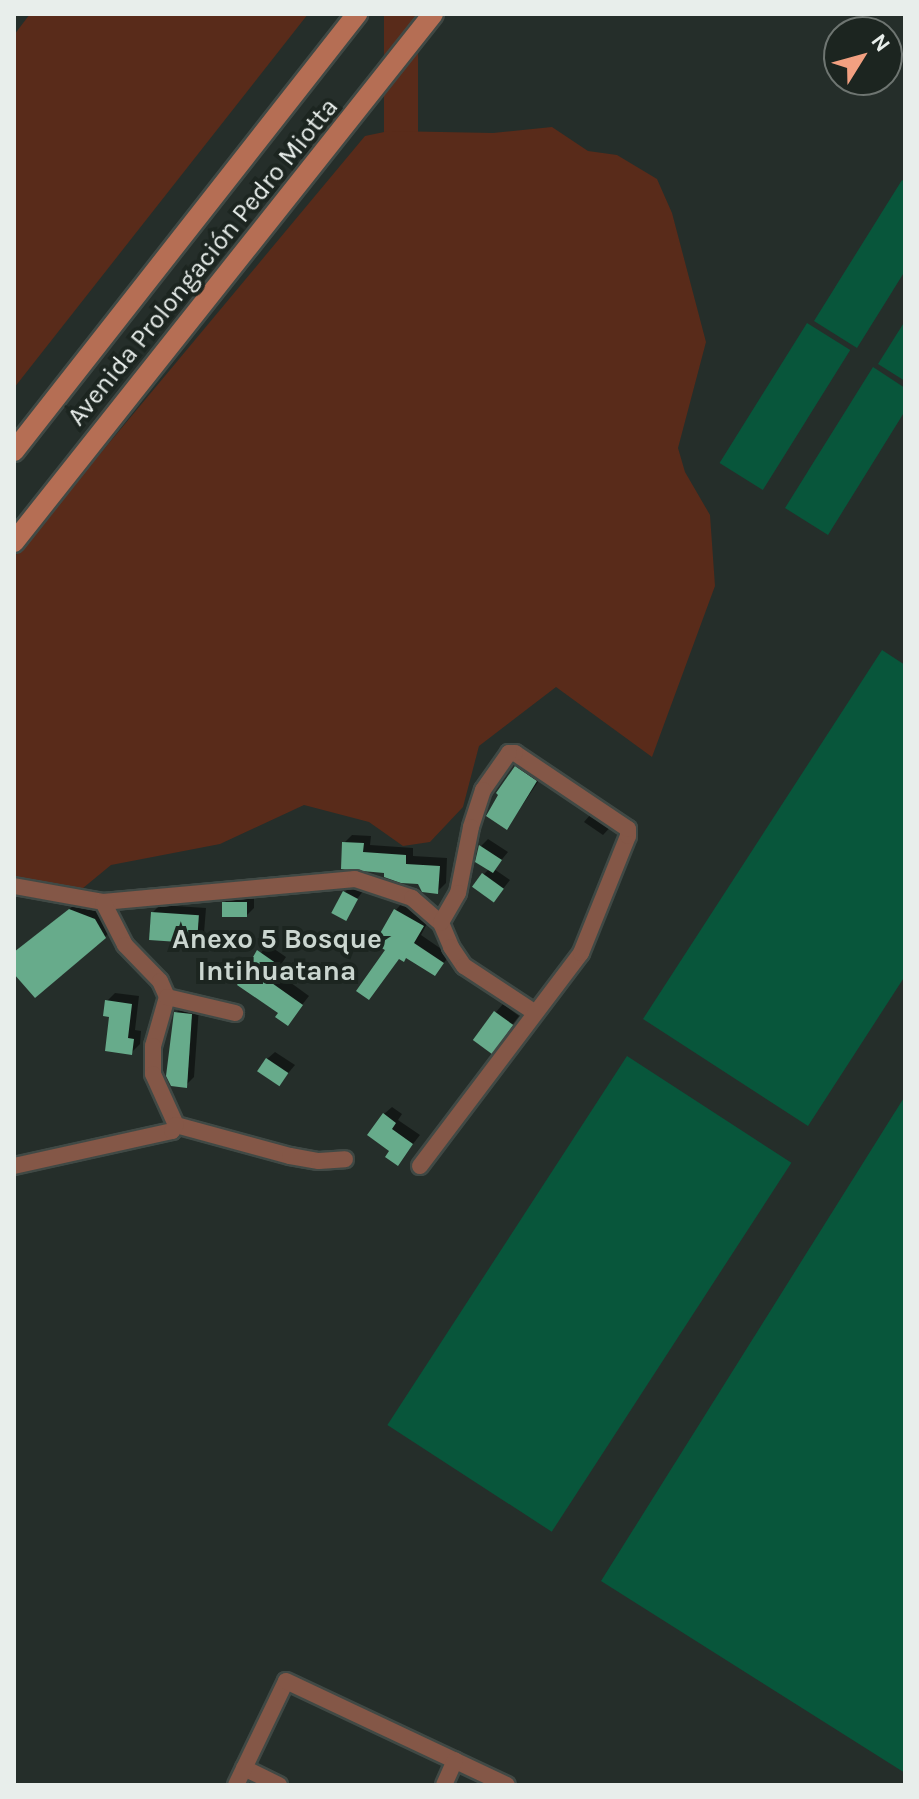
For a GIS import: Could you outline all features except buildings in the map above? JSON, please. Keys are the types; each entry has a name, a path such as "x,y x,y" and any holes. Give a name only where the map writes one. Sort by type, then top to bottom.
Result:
{"main road":[{"name":"Avenida Prolongación Pedro Miotta","path":"14,451 357,14"},
{"name":"Avenida Prolongación Pedro Miotta","path":"14,542 433,14"}],"street":[{"path":"420,1166 581,953 628,836 622,823 515,753 509,753 483,790 471,827 458,893 441,923"},
{"path":"14,886 103,902 355,879 412,898 441,923 451,947 464,966 534,1012"},
{"path":"103,902 125,945 160,981 167,997 153,1046 153,1074 176,1125"},
{"path":"167,997 235,1013"},
{"path":"176,1125 290,1156 319,1161 345,1159"},
{"path":"14,1166 172,1131 176,1125"},
{"path":"236,1785 286,1681 507,1785"},
{"path":"444,1785 455,1760"},
{"path":"244,1768 279,1785"}],"shaded area":[{"path":"30,14 308,14 14,388 14,35"},
{"path":"384,14 418,14 418,605 384,605"},
{"path":"552,127 588,151 617,155 657,179 672,213 706,342 678,448 685,472 710,515 715,586 652,757 556,687 479,746 463,807 430,842 403,846 369,822 304,805 220,844 111,865 77,893 14,882 14,557 365,136 389,131 493,133"},
{"path":"902,180 905,182 905,271 857,348 814,321"},
{"path":"905,321 905,381 878,364"},
{"path":"807,323 850,350 763,490 720,463"},
{"path":"873,367 905,388 905,411 828,535 785,508"},
{"path":"882,650 905,665 905,976 808,1126 643,1019"},
{"path":"627,1056 791,1163 552,1532 387,1425"},
{"path":"905,1096 905,1773 601,1581"}],"district":[{"name":"Anexo 5 Bosque Intihuatana","path":"277,955"}]}
